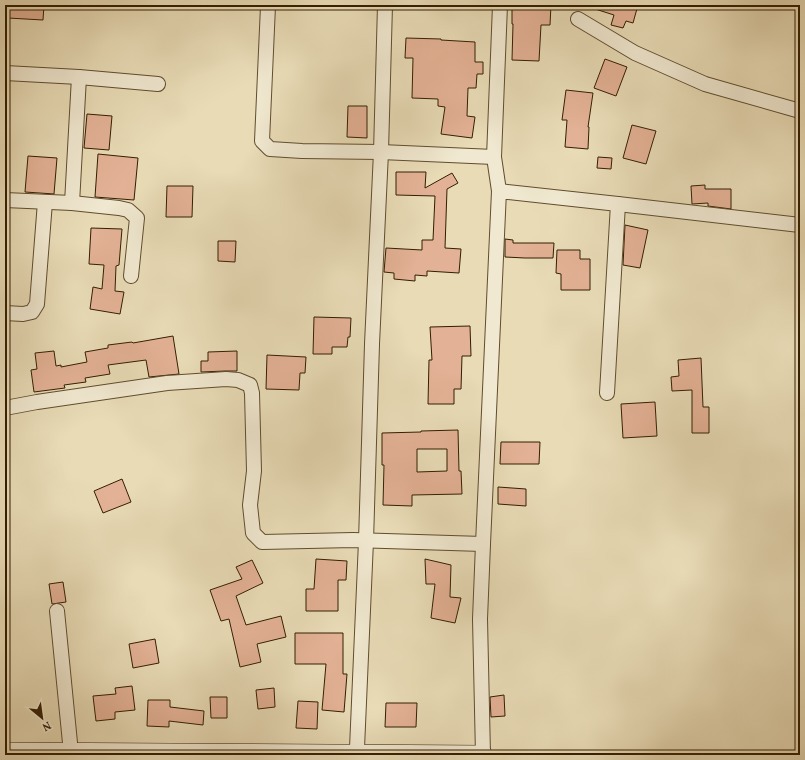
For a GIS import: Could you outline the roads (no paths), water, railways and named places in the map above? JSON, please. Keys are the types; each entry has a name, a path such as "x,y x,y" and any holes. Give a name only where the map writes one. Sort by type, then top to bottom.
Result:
{"street":[{"path":"357,748 366,541 372,344 381,152 385,5"},
{"path":"5,752 483,755 480,619 499,191 494,157 500,5"},
{"path":"268,6 262,141 270,149 494,157"},
{"path":"578,19 635,53 705,84 800,111"},
{"path":"5,73 79,77 158,84"},
{"path":"72,203 79,77"},
{"path":"499,191 800,225"},
{"path":"5,200 72,203 128,210 137,218 131,276"},
{"path":"5,313 23,314 32,312 37,304 45,202"},
{"path":"607,393 618,204"},
{"path":"5,408 167,383 226,379 238,380 250,385 252,393 254,471 250,505 253,533 262,542 353,540 483,544"},
{"path":"57,611 71,753"}]}
